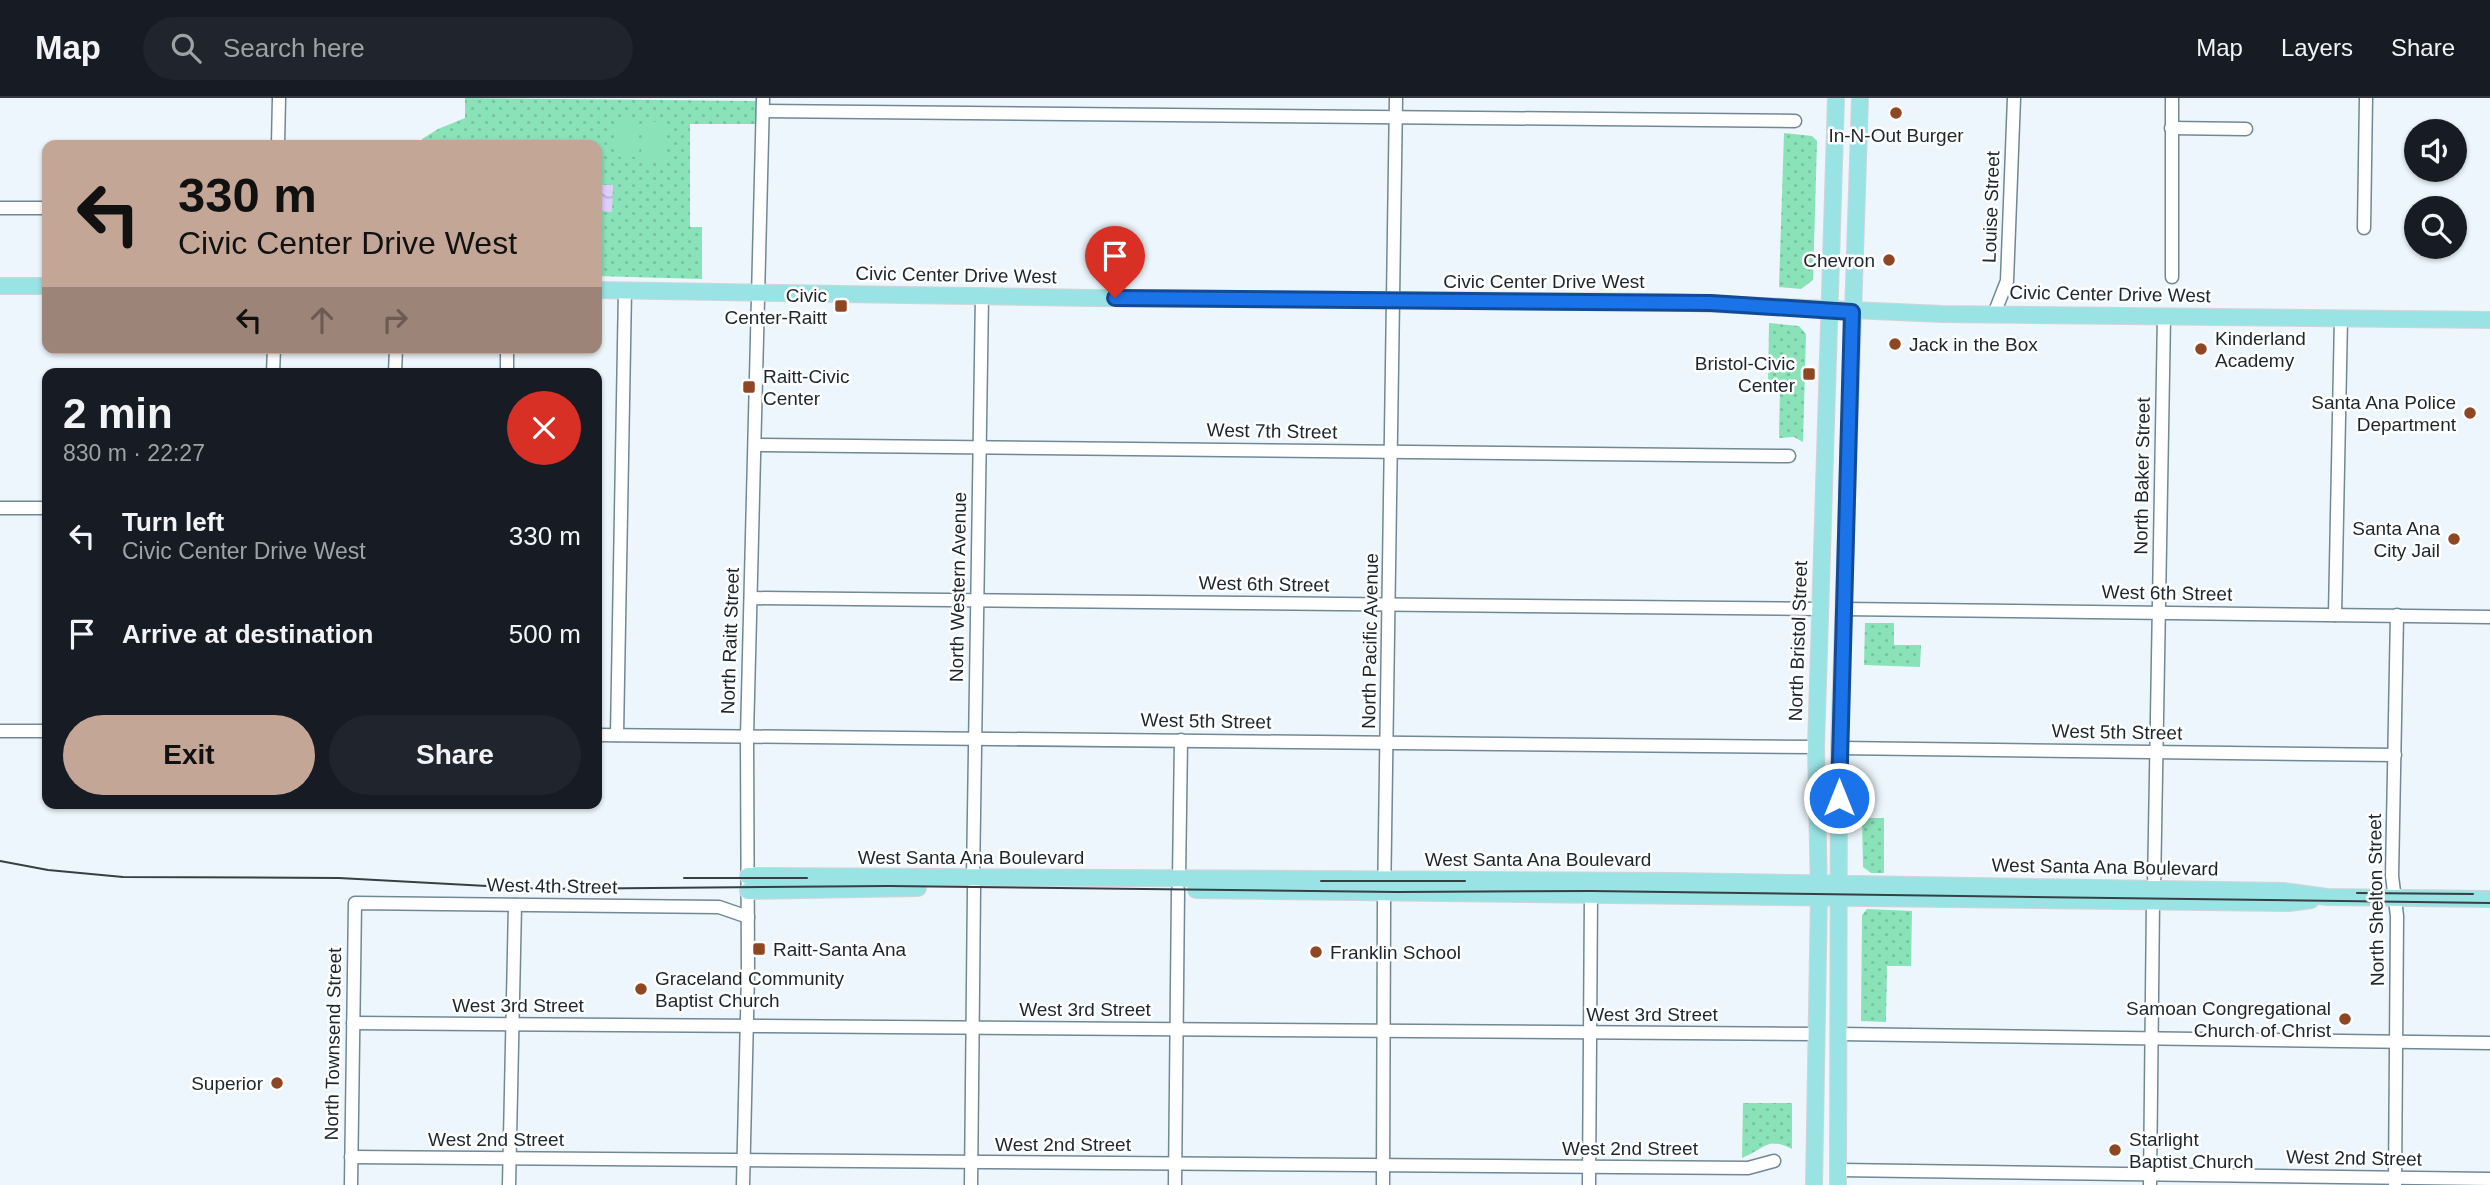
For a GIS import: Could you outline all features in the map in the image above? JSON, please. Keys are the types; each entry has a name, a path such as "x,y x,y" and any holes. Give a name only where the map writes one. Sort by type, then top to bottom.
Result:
{"main road":[{"name":"North Bristol Street","path":"1814,1185 1819,890 1816,747 1836,98"},
{"path":"1838,1178 1839,748 1860,98"},
{"path":"0,286 42,286"},
{"name":"Civic Center Drive West","path":"602,290 1719,303 1852,312 2490,320"},
{"name":"West Santa Ana Boulevard","path":"748,884 1179,884 2153,895 2283,891 2327,897 2490,899"},
{"name":"West Santa Ana Boulevard","path":"1384,886 1591,894 1819,890"}],"street":[{"path":"278,140 279,98"},
{"name":"North Pacific Avenue","path":"1383,1185 1384,886 1396,98"},
{"name":"Louise Street","path":"1994,314 2007,281 2014,98"},
{"path":"2172,98 2172,277"},
{"path":"2364,228 2366,98"},
{"path":"763,105 1396,118 1795,121"},
{"name":"North Raitt Street","path":"743,1185 748,917 747,736 763,105"},
{"path":"2171,128 2246,129"},
{"path":"0,208 42,208"},
{"path":"617,735 625,290"},
{"name":"North Western Avenue","path":"971,1185 982,295"},
{"name":"North Baker Street","path":"2151,1180 2155,752 2164,316"},
{"path":"2335,615 2341,318"},
{"name":"West 7th Street","path":"755,445 1789,456"},
{"path":"0,508 42,508"},
{"name":"West 6th Street","path":"751,598 1820,609"},
{"name":"West 6th Street","path":"1843,608 2490,617"},
{"name":"North Shelton Street","path":"2395,1181 2395,898 2392,876 2397,615"},
{"path":"0,731 42,731"},
{"name":"West 5th Street","path":"602,735 1816,747"},
{"path":"1175,1185 1181,740"},
{"name":"West 5th Street","path":"1839,748 2395,755"},
{"path":"1589,1185 1591,894"},
{"name":"West 4th Street","path":"355,904 719,907 748,917"},
{"name":"North Townsend Street","path":"351,1185 355,904"},
{"path":"509,1185 515,905"},
{"name":"West 3rd Street","path":"353,1023 1816,1034"},
{"path":"1839,1034 2490,1043"},
{"name":"West 2nd Street","path":"351,1157 1748,1168 1774,1161"},
{"name":"West 2nd Street","path":"1838,1178 2395,1181 2490,1179"}],"green space":[{"path":"465,98 757,101 757,124 690,124 690,227 702,227 702,279 602,276 602,140 422,140 438,129 465,118"},
{"path":"615,120 638,120 637,157 614,157"},
{"path":"642,122 665,122 664,159 641,159"},
{"path":"1784,133 1812,136 1817,141 1813,280 1801,289 1779,287"},
{"path":"1769,323 1799,326 1806,334 1803,442 1794,437 1779,438 1780,387 1768,386"},
{"path":"1865,623 1894,623 1894,645 1921,645 1920,667 1864,665"},
{"path":"1862,818 1884,818 1884,873 1871,873 1863,867"},
{"path":"1867,909 1912,911 1911,966 1887,966 1886,1022 1861,1021 1862,915"},
{"path":"1743,1103 1792,1103 1792,1149 1771,1144 1742,1158"}],"water":[{"path":"602,185 613,185 612,212 602,211"}],"tram line":[{"path":"0,861 48,870 123,877 339,878 541,889 889,886 1397,892 1591,891 2490,903"},
{"path":"684,878 807,878"},
{"path":"1321,881 1465,881"},
{"path":"2357,893 2473,894"}],"place":[{"name":"In-N-Out Burger","path":"1896,113"},
{"name":"Chevron","path":"1889,260"},
{"name":"Civic Center-Raitt","path":"841,306"},
{"name":"Jack in the Box","path":"1895,344"},
{"name":"Kinderland Academy","path":"2201,349"},
{"name":"Bristol-Civic Center","path":"1809,374"},
{"name":"Raitt-Civic Center","path":"749,387"},
{"name":"Santa Ana Police Department","path":"2470,413"},
{"name":"Santa Ana City Jail","path":"2454,539"},
{"name":"Raitt-Santa Ana","path":"759,949"},
{"name":"Franklin School","path":"1316,952"},
{"name":"Graceland Community Baptist Church","path":"641,989"},
{"name":"Samoan Congregational Church of Christ","path":"2345,1019"},
{"name":"Superior","path":"277,1083"},
{"name":"Starlight Baptist Church","path":"2115,1150"}],"route":[{"path":"1115,298 1711,303 1852,312 1839,798"}]}
